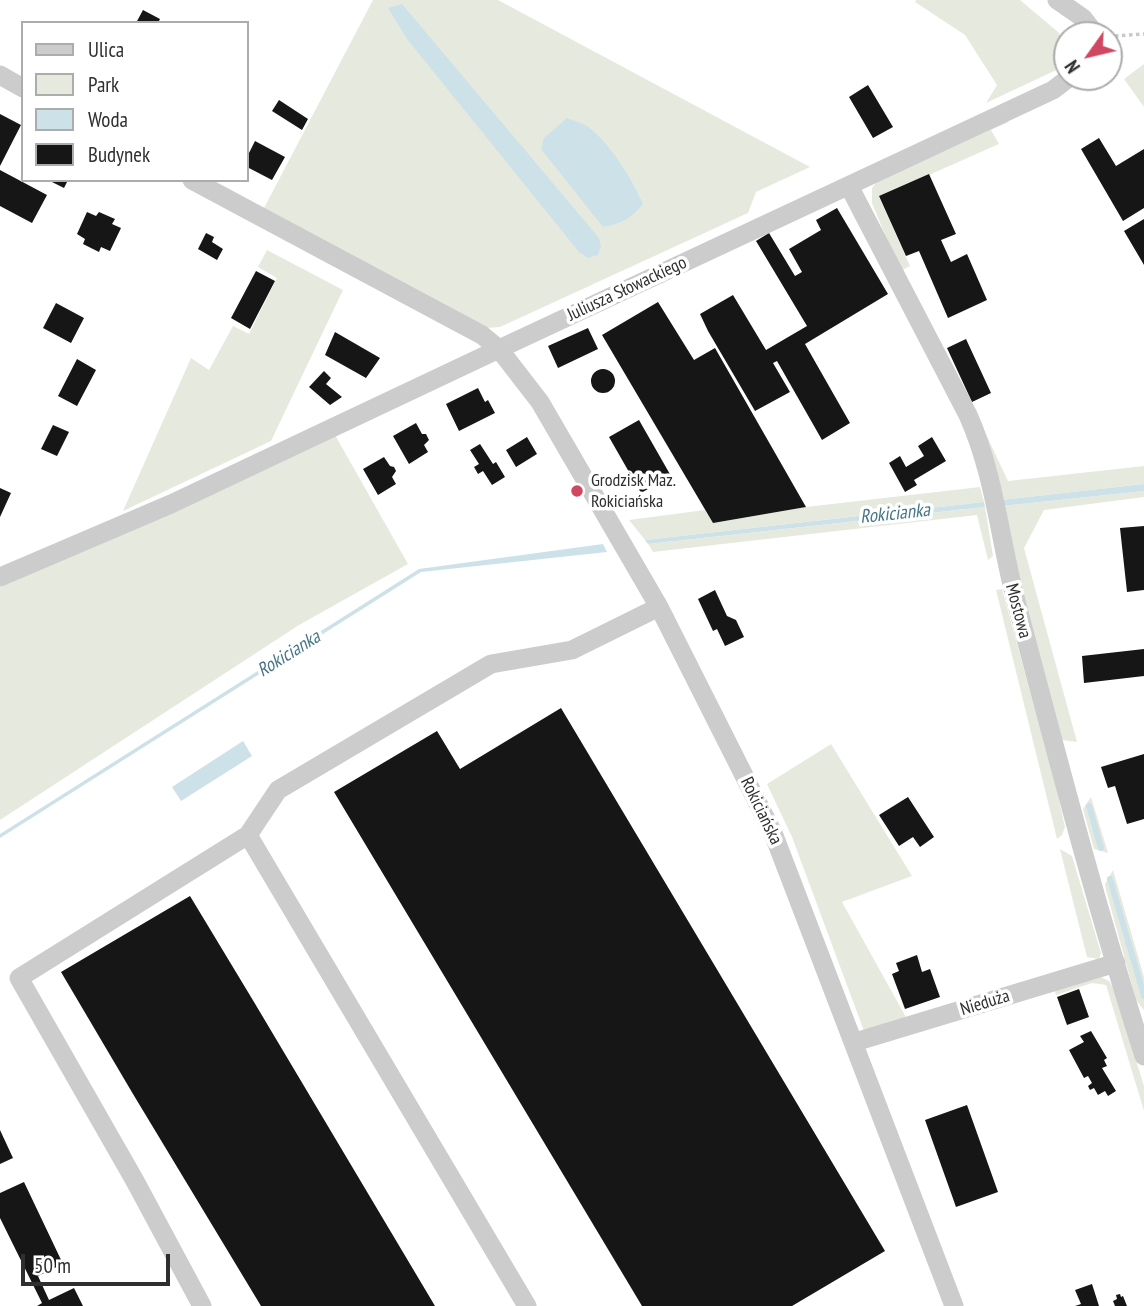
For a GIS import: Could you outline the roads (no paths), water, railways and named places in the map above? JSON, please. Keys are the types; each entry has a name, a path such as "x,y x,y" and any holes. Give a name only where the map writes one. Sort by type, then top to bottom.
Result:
{"street":[{"path":"1057,0 1085,21"},
{"path":"0,75 21,87"},
{"name":"Juliusza Słowackiego","path":"0,577 171,504 1053,90"},
{"path":"196,182 482,335 499,349"},
{"name":"Mostowa","path":"849,186 968,415 984,455 1007,569 1044,709 1144,1056"},
{"name":"Rokiciańska","path":"499,349 540,402 659,607 773,834 954,1306"},
{"path":"202,1306 135,1181 19,978 248,835 278,790 491,664 572,650 659,607"},
{"path":"248,835 527,1306"},
{"name":"Nieduża","path":"855,1042 1116,963"}],"water":[{"path":"402,4 599,238 601,246 598,255 588,258 579,252 407,39 388,8"},
{"path":"567,118 592,130 628,174 643,204 626,220 603,227 541,149 544,138"},
{"path":"1144,484 1144,491 1002,506 1001,500"},
{"name":"Rokicianka","path":"984,502 985,507 648,544 645,540"},
{"name":"Rokicianka","path":"603,544 607,552 421,572 0,838 0,834 419,569"},
{"path":"243,741 252,756 181,801 172,787"}],"waterway":[{"path":"1089,806 1101,848"},
{"path":"1110,879 1144,996"}],"place":[{"name":"Grodzisk Maz. Rokiciańska","path":"577,491"}]}
